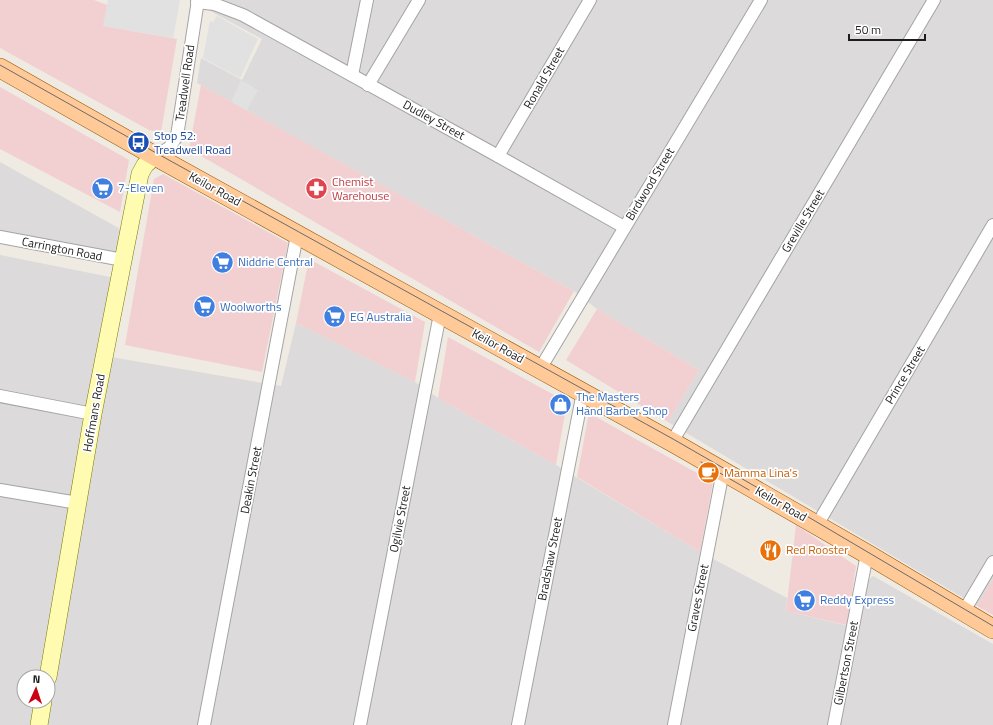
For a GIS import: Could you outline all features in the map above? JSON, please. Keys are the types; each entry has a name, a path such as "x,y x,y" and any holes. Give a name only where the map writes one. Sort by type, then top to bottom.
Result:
{"main road":[{"name":"Keilor Road","path":"0,68 155,156 672,442 993,628"},
{"name":"Hoffmans Road","path":"49,669 93,414 140,174 145,165 155,156"},
{"path":"39,725 42,709"}],"street":[{"name":"Dudley Street","path":"222,0 243,15"},
{"path":"352,75 367,0"},
{"path":"368,85 419,0"},
{"name":"Ronald Street","path":"498,156 590,0"},
{"name":"Birdwood Street","path":"540,369 761,0"},
{"name":"Greville Street","path":"672,442 934,0"},
{"name":"Dudley Street","path":"198,1 214,4 243,15 624,227"},
{"name":"Treadwell Road","path":"155,156 169,148 177,136 198,1"},
{"name":"Prince Street","path":"817,525 993,225"},
{"name":"Deakin Street","path":"204,725 297,234"},
{"name":"Carrington Road","path":"0,237 123,260"},
{"name":"Ogilvie Street","path":"360,725 440,314"},
{"name":"Bradshaw Street","path":"518,725 583,392"},
{"path":"0,396 93,414"},
{"name":"Graves Street","path":"674,725 723,471"},
{"path":"0,490 78,503"},
{"name":"Gilbertson Street","path":"834,725 867,554"},
{"path":"964,611 993,562"}],"shaded area":[{"path":"0,0 94,0 107,5 104,26 177,39 161,132 149,130 0,48"},
{"path":"108,0 180,0 173,38 103,26"},
{"path":"190,0 993,0 993,579 977,606 668,422 699,370 597,309 574,291 197,83 201,58 242,80 262,39"},
{"path":"217,16 258,39 240,78 203,58 210,21 213,22"},
{"path":"241,80 258,90 247,110 231,102"},
{"path":"201,85 574,291 539,352 189,149"},
{"path":"0,87 129,160 120,212 0,149"},
{"path":"0,162 124,231 119,255 0,231"},
{"name":"Niddrie Central","path":"163,174 288,243 262,372 125,345 154,179"},
{"path":"0,255 120,279 105,356 281,386 296,323 415,382 438,398 556,465 700,552 787,598 786,611 853,627 860,587 873,576 993,644 993,725 0,725"},
{"path":"309,259 425,322 415,382 296,323"},
{"path":"597,309 699,370 668,422 566,360"},
{"path":"448,337 567,402 556,465 438,398"},
{"path":"589,413 713,482 700,552 577,477"},
{"path":"796,525 856,566 847,625 786,611"},
{"path":"993,579 993,615 977,606"}],"tram line":[{"path":"0,65 673,439 993,626"},
{"path":"701,462 749,490"}],"place":[{"name":"Stop 52: Treadwell Road","path":"138,143"},
{"name":"7-Eleven","path":"102,188"},
{"name":"Chemist Warehouse","path":"317,189"},
{"name":"Niddrie Central","path":"222,262"},
{"name":"Woolworths","path":"204,307"},
{"name":"EG Australia","path":"335,317"},
{"name":"The Masters Hand Barber Shop","path":"560,404"},
{"name":"Mamma Lina's","path":"708,473"},
{"name":"Red Rooster","path":"770,550"},
{"name":"Reddy Express","path":"805,600"}]}
